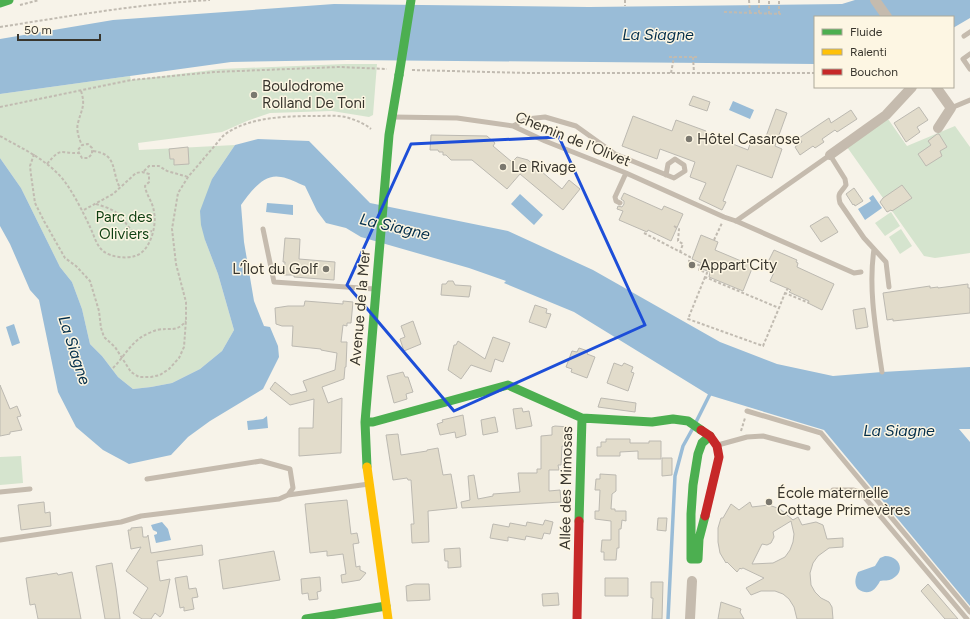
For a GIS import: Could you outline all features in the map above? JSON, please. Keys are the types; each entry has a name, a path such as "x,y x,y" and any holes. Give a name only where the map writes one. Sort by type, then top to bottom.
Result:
{"street":[{"path":"0,2 8,0"},
{"name":"Avenue de la Mer","path":"388,619 383,572 369,484 365,422 392,117 411,0"},
{"path":"875,0 886,16"},
{"path":"830,155 886,115 911,88"},
{"path":"937,88 951,108 938,128"},
{"name":"Allée des Mimosas","path":"365,422 373,422 508,385 582,418 577,619"},
{"path":"582,418 652,422 673,419 688,421 710,436 717,446 719,457 698,539 698,559 691,559 691,514 693,485 698,454 702,443 710,436"},
{"path":"690,619 692,581"},
{"path":"306,619 386,606"}],"lane":[{"path":"964,36 970,32"},
{"path":"970,54 963,59 970,69"},
{"path":"951,108 970,100"},
{"name":"Chemin de l'Olivet","path":"392,117 457,118 513,126 545,141 626,173 854,273 861,272"},
{"path":"513,126 526,119 545,117 576,126 615,154 666,175"},
{"path":"736,221 830,155 845,179 846,185 838,197 840,203 864,238 886,262 889,287"},
{"path":"620,203 616,201 615,197 626,173"},
{"path":"263,229 274,282 376,289"},
{"path":"874,249 871,265 874,308 882,372"},
{"path":"747,411 821,433 970,612"},
{"path":"717,446 747,437 763,436 808,448"},
{"path":"147,479 261,461 290,469 293,488 288,495"},
{"path":"0,540 121,522 141,516 279,499 288,495 369,484"},
{"path":"0,492 30,489"},
{"path":"833,490 853,490 860,492 967,619"}],"path":[{"path":"0,27 116,9 210,0"},
{"path":"625,0 625,6"},
{"path":"749,0 750,13"},
{"path":"759,0 759,13"},
{"path":"769,0 769,14"},
{"path":"724,12 780,14 779,0"},
{"path":"669,57 699,57"},
{"path":"671,73 674,57"},
{"path":"693,57 694,73"},
{"path":"81,91 84,101 77,126 82,145"},
{"path":"34,154 30,166 35,203 65,258 76,266 90,281 99,310 101,328 104,337 115,347 131,372 139,377 151,377 160,375 169,370 179,358 184,347 186,302 176,264 172,228 178,193 188,177 226,134 229,131 252,122 286,116 345,117 364,124 371,129"},
{"path":"0,136 34,154 61,177 82,211 98,246 104,252 112,255 125,257 134,256 141,254 145,249 153,230 154,212 145,186 148,182 149,174 144,172 136,173 120,188 96,204 82,211"},
{"path":"47,164 54,156 62,151 79,153 80,156 85,159 91,157 93,151 91,146 85,144 82,145"},
{"path":"79,153 78,150 82,145"},
{"path":"93,151 105,154 113,163 117,182 120,188"},
{"path":"144,172 149,166 159,166 167,171 188,177"},
{"path":"96,204 114,211 131,230 136,233 141,234 153,230"},
{"path":"714,240 724,217"},
{"path":"674,226 679,229 678,241 683,244 680,252"},
{"path":"644,233 690,257 689,261 700,266"},
{"path":"702,263 699,270 707,273 688,319 763,346 788,288"},
{"path":"705,277 779,308"},
{"path":"785,293 809,303"},
{"path":"113,368 131,346 143,336 157,330 173,330 180,328 186,320"},
{"path":"738,440 747,411"}],"highlighted area":[{"path":"559,137 645,325 454,411 347,285 411,144"}],"green space":[{"name":"Parc des Oliviers","path":"377,64 373,115 369,117 332,111 270,113 222,132 138,143 139,150 235,145 212,179 205,240 218,274 234,330 222,351 200,369 172,383 133,389 118,377 102,356 90,344 82,309 72,282 60,267 21,188 0,158 0,94 130,76 131,80 220,69"},
{"path":"888,119 907,146 955,126 970,147 970,253 935,258 924,256 847,147"},
{"path":"891,212 900,226 885,236 875,223"},
{"path":"901,229 912,246 900,254 889,237"},
{"path":"21,456 23,483 0,485 0,457"}],"water":[{"path":"855,0 970,0 970,18 954,27 954,16 814,16 814,64 348,60 231,62 0,94 0,39 113,20 334,4 589,7 842,4"},
{"path":"733,101 754,110 750,119 729,110"},
{"name":"La Siagne","path":"258,139 309,141 370,203 508,231 593,270 720,342 777,364 833,376 970,367 970,429 959,429 970,442 970,606 824,430 709,395 574,312 504,283 506,281 469,268 361,237 346,228 326,223 317,211 305,186 290,179 281,177 268,178 263,181 253,190 241,205 244,242 254,301 264,326 270,327 278,346 279,357 263,389 210,421 188,437 171,455 129,464 103,450 76,427 58,392 39,300 30,290 10,244 0,226 0,158 21,188 60,267 72,282 82,309 90,344 102,356 118,377 133,389 172,383 200,369 222,351 234,330 218,274 205,240 201,225 200,211 212,179 235,145"},
{"path":"520,194 543,215 534,225 511,204"},
{"path":"873,195 882,208 865,220 858,209 871,201 869,198"},
{"path":"267,203 293,205 293,215 266,212"},
{"path":"14,324 20,343 12,346 6,327"},
{"path":"267,416 268,428 248,430 247,421 263,419"},
{"path":"162,522 168,529 171,540 156,543 154,535 157,534 157,532 153,530 151,525"},
{"path":"885,556 897,561 900,569 896,576 891,580 880,581 871,591 865,592 858,589 855,581 858,572 875,566 880,558"}],"building":[{"path":"693,96 710,102 707,111 689,105"},
{"path":"919,107 928,120 917,127 920,132 906,142 894,123"},
{"path":"776,109 787,113 775,146 782,149 772,178 737,165 723,201 726,202 722,210 699,199 706,183 690,177 695,162 660,149 657,159 622,146 633,116 672,131 676,120 706,131 705,133 748,150 752,138 764,142"},
{"path":"851,110 857,119 837,132 835,130 822,139 824,142 815,148 813,146 800,155 795,147 802,142 799,138 829,118 831,123"},
{"path":"939,134 947,147 940,151 942,156 926,166 918,154 931,145 928,141"},
{"path":"431,135 487,136 495,143 493,146 512,162 517,157 528,160 562,189 569,180 580,189 563,210 520,174 507,189 472,160 451,160 446,155 443,155 443,152 439,152 438,150 430,150"},
{"path":"188,147 189,164 174,165 174,159 170,159 169,149"},
{"path":"902,185 912,198 892,211 887,212 880,202 883,198"},
{"path":"854,188 863,201 855,206 846,194"},
{"path":"624,193 662,210 664,206 683,214 671,241 648,230 647,232 619,220 623,211 617,209 618,206 622,207 624,204 624,201 621,199"},
{"path":"825,217 828,217 838,232 821,242 810,226"},
{"path":"701,235 718,242 715,250 753,266 743,291 709,277 710,272 702,269 703,264 692,259"},
{"path":"285,238 300,239 299,259 335,262 334,280 284,275 285,262 283,262"},
{"path":"774,250 797,260 797,267 834,284 822,310 808,303 809,301 789,292 791,290 770,281 776,268 767,264"},
{"path":"448,281 453,281 455,285 471,286 469,297 441,295 442,284 446,284"},
{"path":"968,284 968,288 970,288 970,313 893,321 893,319 887,320 883,293 930,286 930,288 938,288"},
{"path":"305,301 343,304 343,301 353,302 351,323 347,323 347,326 343,325 341,342 347,342 344,379 322,387 328,403 342,398 341,453 299,456 299,428 313,428 314,399 290,405 270,389 275,382 291,395 307,391 303,381 335,370 337,353 321,349 292,346 293,326 282,326 276,324 275,308 304,306"},
{"path":"535,305 547,309 546,313 551,314 546,328 529,322"},
{"path":"865,308 868,327 856,329 853,310"},
{"path":"413,321 421,344 404,351 400,339 405,337 401,326"},
{"path":"493,337 510,343 503,362 495,359 491,372 471,365 461,379 448,370 454,345 456,345 458,341 485,359"},
{"path":"579,348 588,351 587,354 595,357 587,378 571,372 572,369 566,367 572,351 577,352"},
{"path":"614,363 622,366 624,363 633,367 631,372 634,373 628,391 607,383"},
{"path":"403,372 405,377 408,377 413,392 406,394 407,399 394,403 387,376"},
{"path":"0,385 10,409 17,406 21,416 17,417 22,430 10,432 10,434 0,436"},
{"path":"601,398 636,403 635,412 598,407"},
{"path":"522,408 523,412 529,411 532,426 516,429 513,409"},
{"path":"463,415 466,435 456,438 455,432 440,435 437,424 443,422 442,420"},
{"path":"495,417 498,432 483,435 481,420"},
{"path":"552,427 569,427 568,445 562,446 561,465 558,465 559,470 549,470 549,491 560,490 561,502 462,508 461,502 470,500 468,476 474,475 478,499 493,496 493,494 520,492 518,473 537,473 537,469 541,469 541,436 552,435"},
{"path":"398,434 401,455 438,448 443,475 451,474 457,508 428,511 429,542 412,543 411,524 414,524 411,480 408,480 407,478 393,480 386,435"},
{"path":"606,439 630,439 630,443 649,443 649,441 661,441 661,459 638,459 638,451 620,452 620,456 597,456 597,447 601,447 601,442 606,442"},
{"path":"662,458 672,458 672,475 662,476"},
{"path":"600,474 616,475 616,491 612,494 611,509 615,509 615,511 626,511 626,521 622,520 621,529 619,529 619,548 617,548 616,560 604,560 604,552 601,552 602,540 611,540 611,521 595,519 595,511 599,511 600,490 595,490 596,479 600,479"},
{"path":"347,500 351,534 357,533 359,543 353,544 356,567 360,566 360,570 366,573 360,580 342,583 341,575 346,574 343,554 327,556 327,551 310,553 305,504"},
{"path":"44,502 45,513 50,512 51,526 21,530 18,505"},
{"path":"750,502 752,507 769,505 780,509 793,520 798,517 802,525 816,522 823,525 827,539 843,538 843,547 829,548 818,556 813,563 810,573 811,585 815,592 821,598 829,602 832,607 833,619 797,619 794,607 789,599 783,594 775,591 761,591 751,595 746,588 764,578 743,568 740,568 737,572 727,562 726,563 720,553 718,542 718,528 721,518 723,518 731,504 739,510","holes":["791,521 794,534 790,550 785,557 773,563 752,564 762,544 767,545 771,543 774,537 773,532"]},
{"path":"658,518 667,518 666,531 657,530"},
{"path":"545,520 553,522 550,534 544,533 542,539 526,536 525,540 508,537 508,541 490,538 493,524 509,527 510,523 526,526 527,522 543,525"},
{"path":"142,527 143,537 147,537 148,535 151,553 202,545 203,555 157,561 160,581 170,579 163,613 160,617 155,613 151,619 142,619 133,613 148,588 126,571 141,547 131,549 128,530 131,530 131,528"},
{"path":"460,548 461,567 448,568 448,561 445,561 444,549"},
{"path":"274,551 280,580 223,589 219,560"},
{"path":"112,563 120,619 105,619 96,566"},
{"path":"72,572 81,619 38,619 35,604 30,605 26,578"},
{"path":"187,576 189,589 196,588 198,597 192,598 194,609 184,611 184,607 180,608 175,578"},
{"path":"320,577 321,591 317,592 318,599 309,600 308,593 302,594 301,579"},
{"path":"605,578 628,578 628,596 605,596"},
{"path":"651,582 663,582 662,619 652,619 653,598 651,598"},
{"path":"414,584 429,584 430,600 407,601 406,586"},
{"path":"928,584 958,619 945,619 921,591"},
{"path":"558,593 559,605 543,606 542,594"},
{"path":"721,602 741,609 740,612 744,619 718,619"}],"waterway":[{"path":"696,422 711,392"},
{"path":"668,619 675,476 683,446 693,428"}],"traffic: fast":[{"path":"0,3 9,0"},
{"path":"399,75 411,0"},
{"path":"367,467 365,422 389,135 399,75"},
{"path":"365,422 373,422 508,385 582,418 652,422 673,419 688,421 701,430"},
{"path":"579,521 582,418"},
{"path":"705,516 699,539 698,559 691,559 691,514 693,485 698,454 702,443 710,436"},
{"path":"306,619 386,606"}],"traffic: slow":[{"path":"367,467 388,619"}],"traffic: jam":[{"path":"701,430 710,436 717,446 719,457 705,516"},
{"path":"577,619 579,521"}],"place":[{"name":"Boulodrome Rolland De Toni","path":"254,95"},
{"name":"Hôtel Casarose","path":"689,139"},
{"name":"Le Rivage","path":"503,167"},
{"name":"Appart'City","path":"692,265"},
{"name":"L’Îlot du Golf","path":"326,269"},
{"name":"École maternelle Cottage Primevères","path":"769,502"}]}
